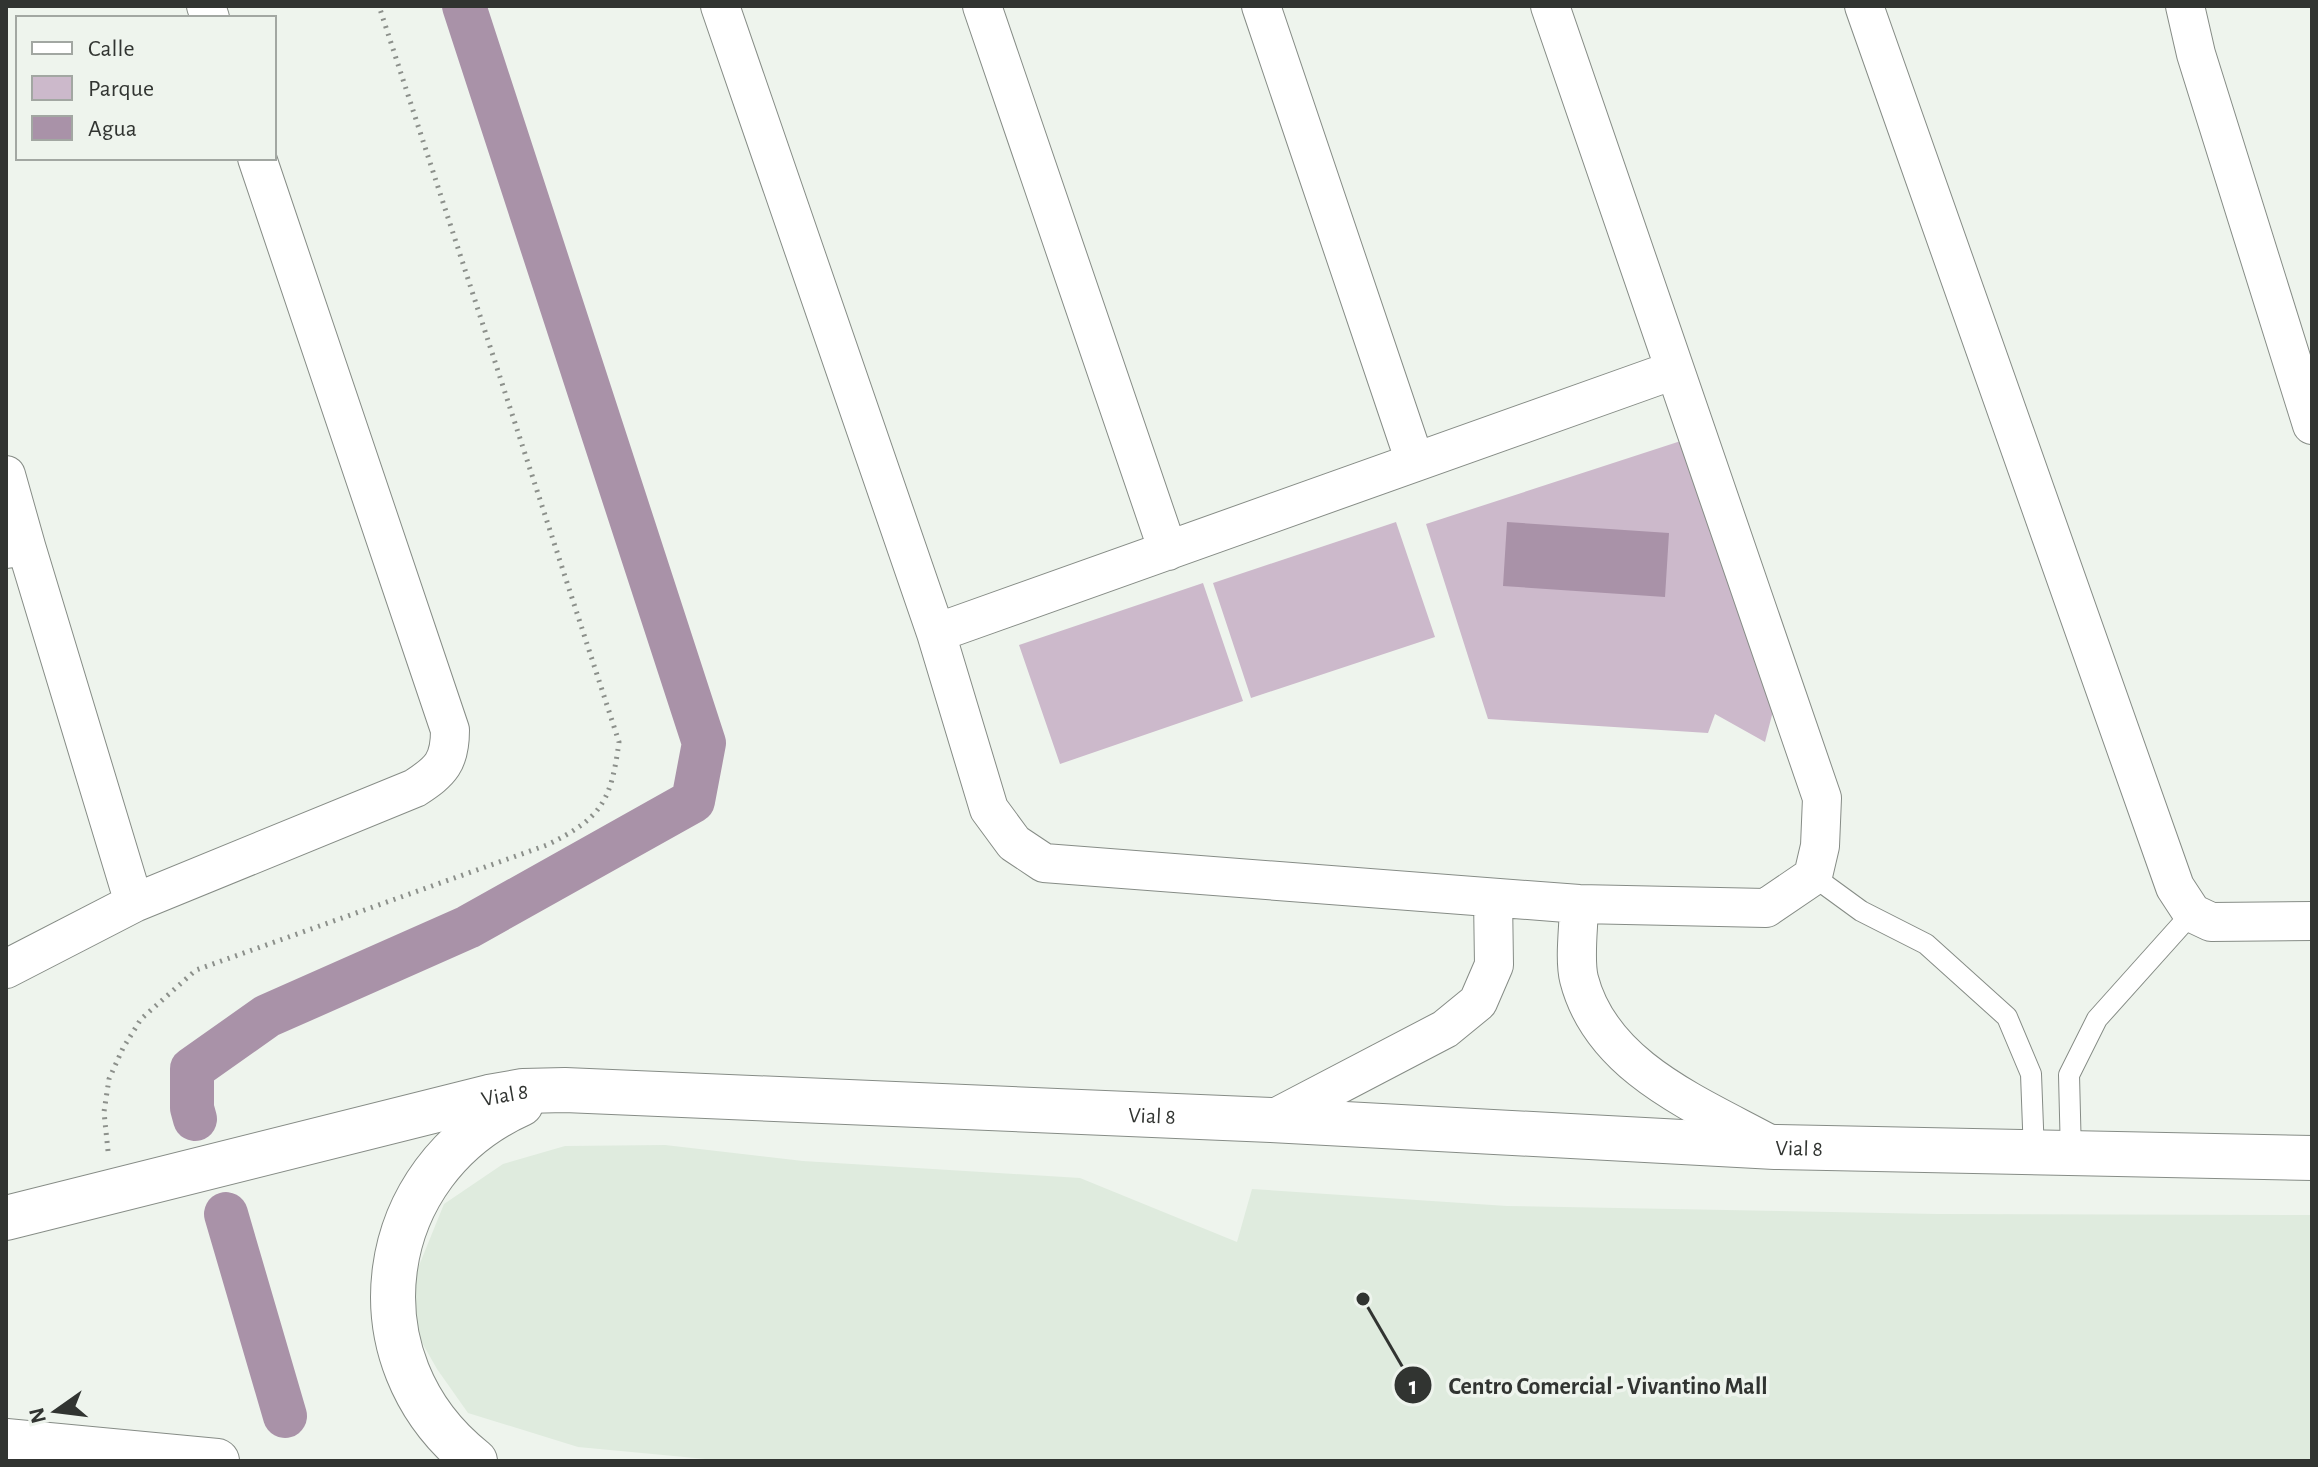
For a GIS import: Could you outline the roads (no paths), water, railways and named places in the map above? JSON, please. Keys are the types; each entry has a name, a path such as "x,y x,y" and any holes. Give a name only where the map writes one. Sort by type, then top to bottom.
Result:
{"main road":[{"name":"Vial 8","path":"13,1214 523,1091 565,1090 1271,1120 1775,1147 2312,1158"},
{"path":"475,1461 435,1422 416,1391 402,1358 395,1324 393,1288 397,1253 407,1219 423,1187 444,1158 469,1133 531,1099 565,1090"},
{"path":"6,1441 80,1454 217,1461"}],"street":[{"path":"720,6 936,633 989,809 1014,843 1044,863 1579,904 1766,908 1813,876 1820,846 1822,798 1550,6"},
{"path":"982,6 1168,551"},
{"path":"1261,6 1415,462"},
{"path":"1864,6 2175,887 2192,913 2211,922 2312,921"},
{"path":"2185,6 2196,54 2312,425"},
{"path":"6,969 134,903 415,788 432,777 450,751 450,730 258,160"},
{"path":"936,633 1674,370"},
{"path":"6,475 16,547 134,903"},
{"path":"1271,1120 1445,1029 1478,1002 1494,965 1493,898"},
{"path":"1579,904 1578,975 1592,1011 1610,1038 1651,1079 1775,1147"}],"lane":[{"path":"1813,876 1861,911 1926,944 2007,1017 2031,1074 2053,1154"},
{"path":"2053,1154 2069,1075 2097,1019 2192,913"}],"water":[{"path":"1507,522 1669,533 1665,597 1503,586"}],"waterway":[{"path":"195,1119 192,1069 267,1016 468,927 693,801 704,743 464,6"},
{"path":"226,1214 285,1416"}],"place":[{"name":"Centro Comercial - Vivantino Mall","path":"1363,1299"}]}
